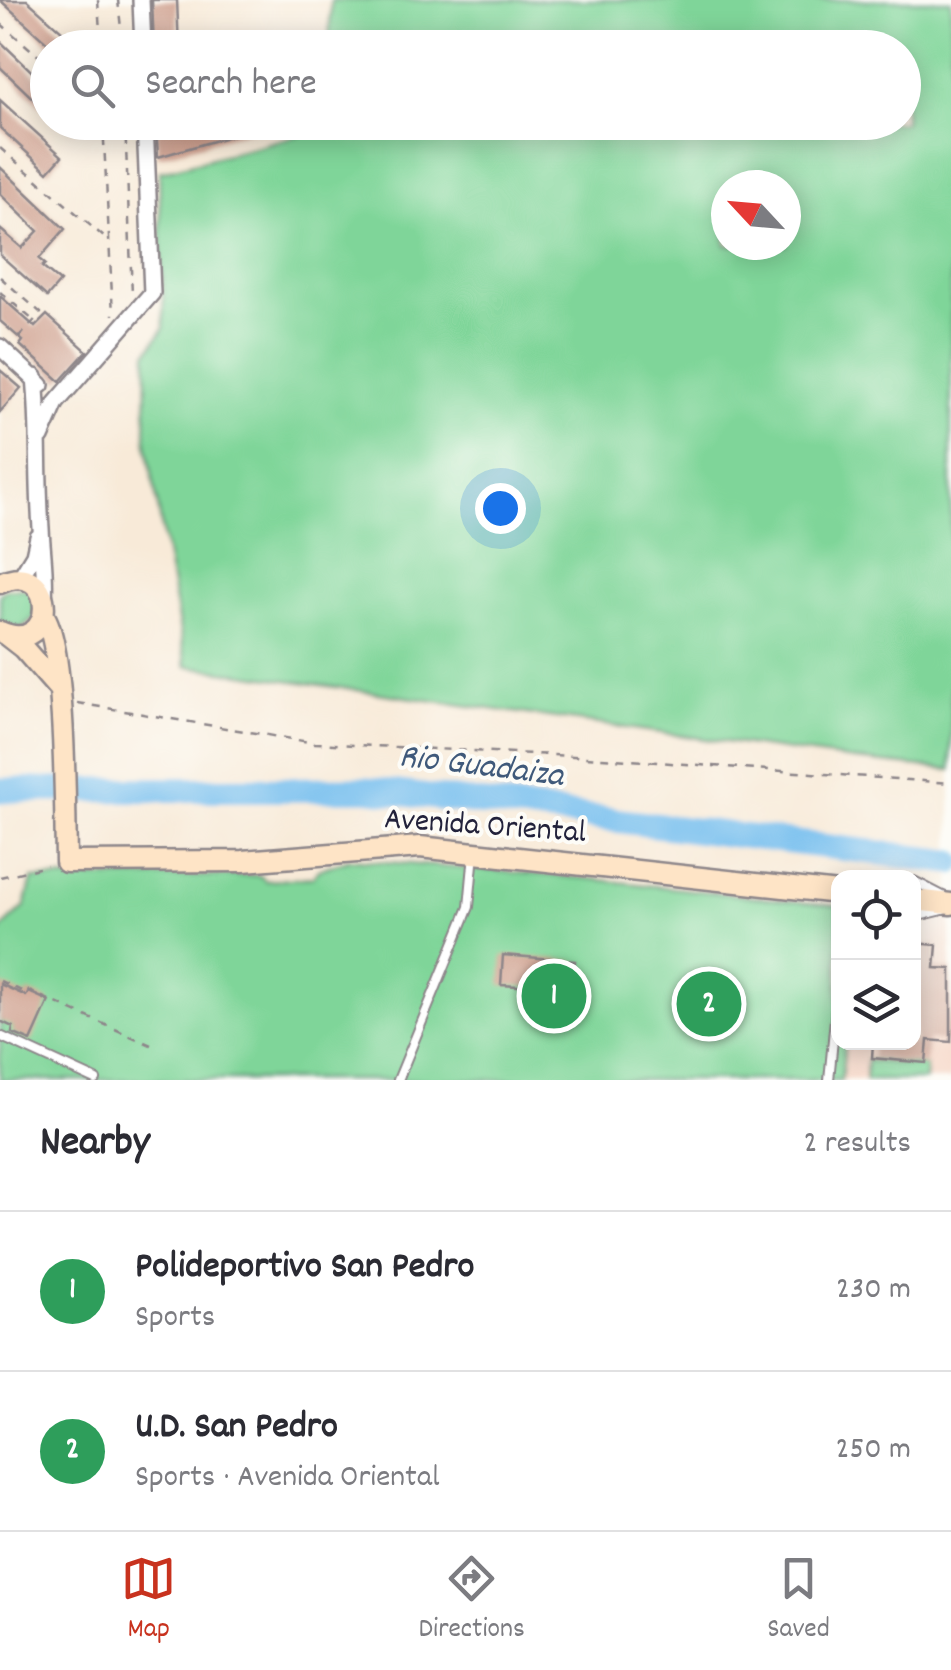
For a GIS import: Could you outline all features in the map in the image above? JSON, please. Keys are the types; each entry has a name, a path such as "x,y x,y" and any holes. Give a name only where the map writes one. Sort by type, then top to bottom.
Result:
{"street":[{"path":"141,0 142,30"},
{"path":"40,436 56,403 152,293 147,140"},
{"path":"3,350 35,377 56,403"},
{"path":"2,633 28,634 44,608 46,576 35,377"},
{"path":"6,580 34,554 41,528"},
{"path":"6,580 35,585 50,626 59,702 66,862"},
{"path":"2,633 23,648 59,702"},
{"name":"Avenida Oriental","path":"66,862 243,861 420,847 831,891"},
{"path":"921,901 951,904"}],"lane":[{"path":"398,1080 468,908 474,853"},
{"path":"921,885 951,904"},
{"path":"921,915 951,904"},
{"path":"0,1036 96,1080"},
{"path":"829,1080 832,1050"}],"path":[{"path":"98,0 99,30"},
{"path":"118,0 121,30"},
{"path":"0,23 30,49"},
{"path":"104,140 114,336"},
{"path":"126,140 132,315"},
{"path":"0,148 107,240"},
{"path":"0,277 41,314 3,350"},
{"path":"0,292 34,321"},
{"path":"59,702 314,743 573,756 951,783"},
{"path":"0,877 66,862"},
{"path":"0,981 151,1045"}],"shaded area":[{"path":"951,917 951,1080 841,1080 844,1050 921,1050 921,923"}],"green space":[{"path":"331,0 951,0 951,770 854,760 186,666 146,439 147,353 164,328 159,172 280,140 921,140 921,30 330,30"},
{"path":"6,589 25,589 35,597 35,617 20,629 0,622 0,594"},
{"path":"350,859 583,878 831,905 831,1050 844,1050 841,1080 0,1080 0,930 25,907 32,879 259,875 266,881 313,877 317,870"},
{"path":"867,1060 926,1066 925,1080 865,1080"}],"building":[{"path":"0,0 27,0 61,30 33,30"},
{"path":"152,0 177,0 178,30 153,30"},
{"path":"0,41 30,70 30,96 0,67"},
{"path":"0,100 30,127 30,140 44,140 62,156 48,172 0,128"},
{"path":"157,140 217,140 158,157"},
{"path":"0,167 65,229 39,259 45,264 42,267 60,282 47,297 0,255 0,229 22,248 38,231 0,194"},
{"path":"0,296 35,327 47,315 87,351 60,381 0,321"},
{"path":"0,370 21,388 0,412"},
{"path":"921,944 937,945 935,968 951,969 951,1042 928,1040 926,1063 872,1058 872,1050 921,1050"},
{"path":"503,955 575,961 572,989 501,985"},
{"path":"0,984 49,1001 31,1041 12,1033 13,1027 0,1021"}],"waterway":[{"name":"Rio Guadaiza","path":"0,790 366,789 951,862"}],"place":[{"name":"Polideportivo San Pedro","path":"554,996"},
{"name":"U.D. San Pedro","path":"709,1004"}]}
